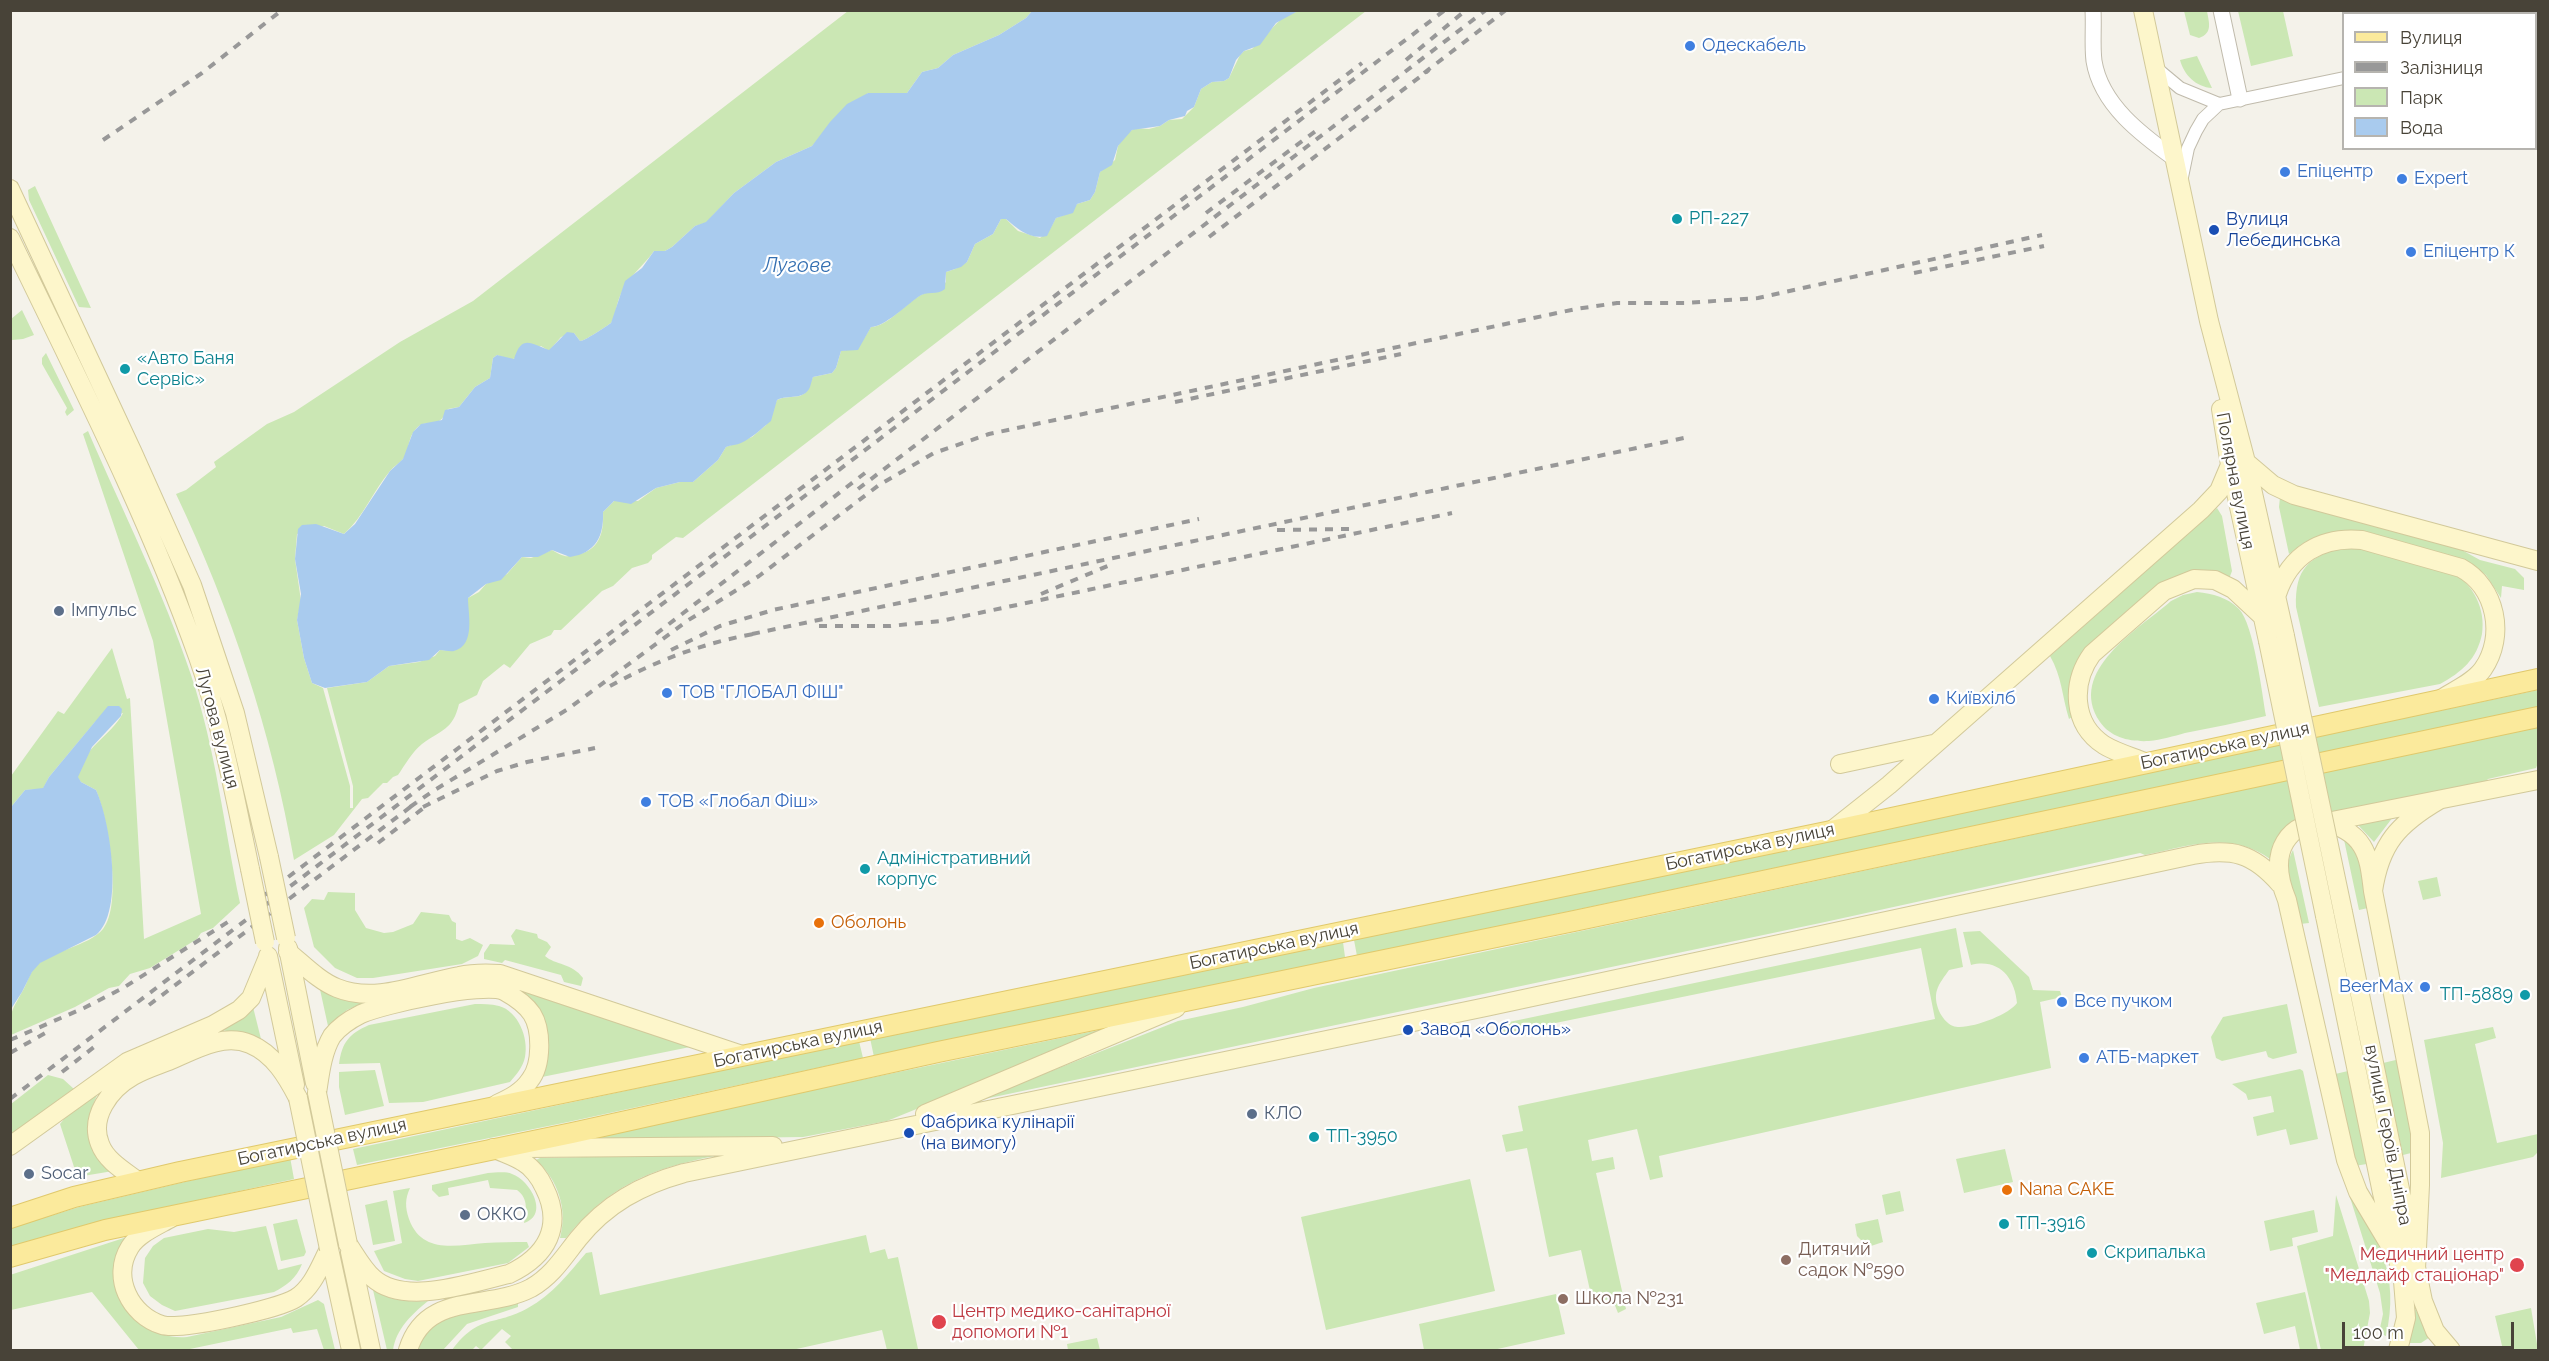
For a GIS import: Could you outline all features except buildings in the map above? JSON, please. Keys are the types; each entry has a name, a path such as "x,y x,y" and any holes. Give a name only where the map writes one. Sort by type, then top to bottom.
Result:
{"main road":[{"name":"Полярна вулиця","path":"2146,14 2238,464 2263,617 2277,638"},
{"name":"Лугова вулиця","path":"10,189 192,585 235,713 287,945 371,1350"},
{"name":"Лугова вулиця","path":"10,237 102,430 173,593 198,657 217,718 351,1350"},
{"name":"Полярна вулиця","path":"2238,464 2277,594 2277,638"},
{"path":"1831,831 1889,785 2201,510 2219,491 2238,464 2294,495 2538,561"},
{"path":"2277,594 2287,571 2300,557 2313,547 2346,538 2362,540 2461,567 2471,573 2489,598 2495,614 2496,636 2482,670 2437,701"},
{"path":"2147,763 2103,744 2088,730 2080,716 2077,682 2083,666 2092,654 2164,591 2194,579 2215,580 2234,589 2263,617"},
{"path":"2277,638 2334,914"},
{"name":"Богатирська вулиця","path":"10,1218 74,1197 489,1107 1831,831 2538,679"},
{"name":"Богатирська вулиця","path":"10,1257 105,1230 948,1050 1193,1001 2538,717"},
{"path":"1840,764 1935,743"},
{"path":"2280,884 2280,857 2283,844 2290,834 2301,827 2538,780"},
{"path":"2373,891 2380,859 2394,834 2417,813 2439,800"},
{"path":"2327,822 2345,829 2356,837 2364,848 2373,891 2420,1133 2416,1269"},
{"name":"Богатирська вулиця","path":"408,1350 420,1326 440,1311 515,1295 544,1280 597,1217 637,1189 684,1173 1486,1007 2199,854 2224,851 2238,853 2265,867 2280,884"},
{"name":"вулиця Героїв Дніпра","path":"2280,884 2287,900 2348,1168 2358,1192 2398,1258"},
{"name":"вулиця Героїв Дніпра","path":"2334,914 2380,1183 2406,1297 2406,1318 2398,1350"},
{"name":"вулиця Героїв Дніпра","path":"2334,914 2416,1269 2429,1317 2442,1341 2451,1350"},
{"path":"287,945 334,987 350,993 369,995 476,973 500,974 742,1055"},
{"path":"10,1146 128,1062 213,1025 239,1010 251,998 267,950"},
{"path":"317,1093 325,1053 333,1036 342,1025 360,1015 381,1008 475,988 491,988 504,991 532,1014 537,1026 538,1045 537,1063 531,1079 515,1095 489,1107"},
{"path":"885,1131 1193,1001"},
{"path":"140,1182 111,1161 100,1145 97,1128 100,1113 108,1096 134,1075 208,1044 231,1040 249,1043 265,1052 285,1075 298,1098"},
{"name":"Богатирська вулиця","path":"493,1148 814,1145"},
{"path":"348,1244 361,1264 380,1283 400,1290 419,1293 509,1274 523,1268 536,1257 548,1241 554,1221 553,1209 541,1180 525,1163 493,1148"},
{"path":"177,1215 139,1237 129,1248 123,1269 123,1284 128,1298 141,1315 164,1326 198,1324 280,1305 296,1298 310,1285 329,1249"}],"street":[{"path":"2093,10 2094,62 2106,90 2126,119 2175,159"},
{"path":"2221,10 2240,99"},
{"path":"2155,67 2181,88 2219,104"},
{"path":"2180,186 2188,148 2196,131 2203,119 2219,104 2342,78"}],"green space":[{"path":"848,11 1032,11 1026,18 999,35 953,55 938,68 922,72 907,93 868,93 812,146 776,162 734,193 706,223 695,226 672,247 665,251 654,251 623,289 611,323 580,341 574,333 561,337 549,351 541,346 511,360 497,355 493,358 490,378 475,387 459,407 448,409 444,417 435,423 422,424 417,427 411,436 404,458 390,471 344,534 324,526 297,534 295,559 301,601 297,620 304,658 312,683 323,688 350,786 350,808 353,808 353,786 327,688 367,682 389,666 419,662 435,656 440,650 454,651 468,598 479,592 486,584 507,574 522,557 531,558 552,550 568,556 590,550 601,534 603,512 614,501 638,501 656,488 680,482 693,482 718,460 726,447 752,437 766,425 777,400 805,393 813,377 832,373 836,368 841,351 857,346 871,327 884,323 917,297 938,289 946,282 946,272 967,262 975,244 993,234 1001,219 1006,219 1018,231 1040,238 1050,229 1056,218 1067,214 1077,204 1090,200 1095,192 1100,172 1115,160 1118,146 1126,134 1135,128 1149,129 1169,120 1182,119 1194,107 1201,89 1212,82 1229,78 1240,55 1252,49 1282,18 1298,11 1366,11 683,538 676,537 652,555 648,563 632,568 613,586 602,591 561,630 554,630 551,635 530,644 510,668 504,664 483,681 477,695 459,704 450,724 418,747 398,775 387,783 383,783 368,798 362,799 334,835 294,860 274,766 247,673 215,582 176,494 186,490 216,467 214,462 267,424 294,412 400,342 473,301"},
{"path":"2184,11 2207,11 2209,27 2203,36 2199,38 2190,35"},
{"path":"2238,11 2283,11 2293,56 2251,66"},
{"path":"2197,56 2212,88 2196,83 2188,75 2180,60"},
{"path":"35,186 91,308 79,307 29,200 28,190"},
{"path":"22,310 34,335 12,340 11,319"},
{"path":"46,353 74,410 67,416 65,412 67,408 42,364 42,358"},
{"path":"88,431 155,582 191,675 207,732 240,903 213,928 201,933 197,939 150,968 130,974 119,986 109,988 75,1007 11,1035 13,1008 35,967 50,956 96,935 103,929 109,917 113,882 105,820 96,790 81,782 77,777 85,758 123,713 95,722 49,777 43,789 25,790 11,807 11,776 58,711 64,714 112,648 127,699 130,698 144,939 201,914 153,641 83,434"},
{"path":"2280,497 2460,549 2480,560 2515,569 2524,578 2524,590 2502,586 2501,598 2486,575 2463,559 2320,536 2302,544 2289,554 2279,507"},
{"path":"2217,508 2222,516 2232,571 2229,579 2202,573 2079,660 2072,681 2073,716 2069,719 2059,679 2050,656"},
{"path":"2344,546 2441,568 2466,583 2480,606 2483,625 2480,643 2467,664 2440,684 2319,707 2296,607 2296,593 2298,582 2306,566 2322,555"},
{"path":"2197,592 2225,599 2239,609 2244,617 2257,660 2266,716 2149,741 2128,740 2110,732 2100,722 2092,703 2092,686 2099,669 2126,638 2171,601"},
{"path":"2538,690 2538,707 1357,956 1354,940"},
{"path":"2538,727 2536,768 2488,779 2484,784 2313,819 2272,851 2270,859 2255,850 2225,843 2193,845 2145,855 2140,853 1825,922 975,1101 1178,1021 1314,988"},
{"path":"2393,817 2374,842 2358,825"},
{"path":"2343,835 2359,847 2368,908 2359,910"},
{"path":"2293,850 2309,923 2300,924 2289,887 2288,868"},
{"path":"2437,877 2441,896 2423,900 2418,881"},
{"path":"328,892 355,893 355,910 366,928 384,933 393,932 413,924 421,912 449,915 456,923 456,939 462,941 470,938 483,945 478,956 462,964 373,978 357,978 335,968 314,947 304,908 312,899 324,900"},
{"path":"1956,928 1963,967 1949,970 1938,987 1936,1000 1942,1016 1953,1026 1968,1026 1997,1017 2013,1008 2017,1003 2013,986 2004,972 1990,964 1971,965 1963,932 1980,931 2029,977 2033,990 2060,991 2062,997 2040,1002 2051,1068 1659,1156 1663,1177 1650,1180 1637,1129 1588,1140 1592,1161 1613,1157 1615,1169 1596,1173 1626,1309 1618,1313 1612,1298 1593,1304 1581,1250 1549,1257 1527,1148 1506,1152 1502,1135 1523,1131 1518,1106 1935,1019 1921,948 1497,1035 1495,1025"},
{"path":"516,929 537,934 538,938 547,942 551,947 545,956 579,973 583,978 581,986 564,982 561,975 505,960 502,963 484,959 484,953 490,944 515,945 511,936"},
{"path":"1343,942 1345,957 1342,959 874,1057 870,1038"},
{"path":"319,985 363,1000 363,1003 347,1010 328,1026"},
{"path":"514,985 690,1047 542,1077 547,1052 542,1015 536,1005"},
{"path":"252,1003 262,1043 248,1036 218,1029"},
{"path":"475,1004 493,1005 506,1009 512,1013 521,1026 524,1034 525,1057 517,1074 510,1082 423,1102 389,1103 380,1063 339,1064 342,1050 348,1040 356,1032 369,1025"},
{"path":"2287,1004 2297,1053 2273,1059 2268,1057 2266,1051 2222,1061 2216,1058 2211,1037 2223,1017"},
{"path":"1123,1025 887,1121 803,1137 574,1140"},
{"path":"2493,1027 2496,1038 2475,1044 2497,1143 2538,1134 2538,1152 2533,1157 2441,1178 2443,1143 2424,1040"},
{"path":"859,1041 863,1058 568,1122 357,1165 353,1149"},
{"path":"2400,1059 2415,1152 2403,1155 2383,1063"},
{"path":"2300,1069 2303,1071 2318,1139 2290,1145 2286,1129 2257,1136 2253,1117 2274,1112 2271,1096 2248,1100 2246,1094 2232,1084"},
{"path":"375,1070 384,1106 345,1115 339,1087 339,1072"},
{"path":"2348,1071 2367,1164 2354,1166 2331,1075"},
{"path":"48,1075 63,1079 74,1089 11,1134 11,1104"},
{"path":"102,1087 91,1111 90,1121 95,1140 113,1171 59,1180 58,1178 76,1173 60,1124 73,1108"},
{"path":"2005,1149 2013,1182 1964,1193 1956,1159"},
{"path":"715,1154 715,1156 670,1167 632,1182 598,1205 566,1238 560,1238 563,1216 559,1196 550,1177 536,1160 540,1158"},
{"path":"290,1157 294,1179 85,1225 11,1248 11,1228 79,1207"},
{"path":"488,1173 509,1173 519,1177 525,1183 531,1190 536,1206 536,1213 532,1219 524,1223 525,1201 517,1190 490,1188 488,1180 448,1188 449,1195 439,1197 432,1190 432,1185"},
{"path":"1470,1179 1495,1291 1326,1330 1301,1217"},
{"path":"410,1188 406,1203 409,1219 422,1238 431,1243 452,1246 527,1242 529,1247 508,1263 418,1281 384,1271 374,1251 402,1243 393,1191"},
{"path":"1900,1191 1904,1211 1886,1215 1882,1195"},
{"path":"2348,1191 2369,1226 2384,1259 2390,1294 2390,1314 2386,1336 2379,1333 2383,1314 2380,1293"},
{"path":"2336,1195 2369,1301 2370,1313 2363,1350 2321,1350 2297,1246 2333,1236"},
{"path":"387,1200 395,1241 373,1245 365,1205"},
{"path":"2314,1210 2318,1232 2292,1238 2293,1246 2270,1251 2264,1221"},
{"path":"297,1219 306,1252 304,1256 281,1261 273,1224"},
{"path":"1878,1219 1883,1242 1868,1247 1857,1236 1855,1224"},
{"path":"266,1226 278,1270 302,1264 291,1281 274,1292 175,1311 150,1296 143,1283 145,1258 153,1246 164,1238 208,1229 234,1232"},
{"path":"866,1235 870,1253 885,1249 888,1259 898,1257 918,1349 887,1350 882,1330 792,1350 513,1350 505,1342 511,1336 502,1329 481,1350 476,1346 472,1350 452,1350 462,1338 479,1325 516,1314 537,1303 560,1283 586,1253 592,1252 600,1295"},
{"path":"130,1236 119,1251 146,1327 166,1335 187,1337 281,1317 318,1300 324,1304 335,1350 324,1350 317,1329 293,1333 291,1328 185,1350 139,1350 92,1292 11,1310 10,1275"},
{"path":"373,1290 399,1300 428,1301 401,1329 393,1350 387,1350"},
{"path":"2305,1292 2318,1350 2300,1350 2295,1326 2264,1334 2256,1303"},
{"path":"1556,1294 1565,1334 1493,1350 1424,1350 1419,1324"},
{"path":"518,1303 518,1307 467,1324 443,1350 415,1350 422,1337 444,1320 473,1311"},
{"path":"2531,1308 2538,1350 2503,1350 2495,1316"},
{"path":"2415,1309 2433,1335 2421,1343 2406,1343"},
{"path":"1097,1338 1100,1350 1068,1350 1067,1344"}],"water":[{"name":"Лугове","path":"1032,11 1298,11 1276,23 1260,45 1244,51 1236,60 1229,78 1212,82 1201,89 1194,107 1187,111 1185,116 1169,120 1160,126 1132,130 1118,146 1112,165 1100,172 1095,192 1090,200 1077,204 1073,213 1056,218 1047,236 1030,235 1006,219 1001,219 993,234 975,244 967,262 961,267 946,272 945,289 921,295 889,320 871,327 858,350 841,351 836,368 832,373 813,377 810,387 800,396 777,400 771,421 745,441 726,447 718,460 693,482 680,482 656,488 631,504 614,501 603,512 602,529 597,542 586,552 570,557 552,550 538,557 522,557 501,580 486,584 468,598 468,636 461,648 452,651 440,650 429,660 389,666 367,682 325,688 312,683 304,658 297,620 301,594 295,559 298,529 302,525 316,524 344,534 355,524 390,471 403,459 413,432 421,424 442,420 445,410 459,407 475,387 490,378 493,358 497,355 514,359 520,346 528,343 549,350 567,332 574,333 580,341 611,323 625,281 642,268 654,251 665,251 672,247 695,226 706,222 734,193 776,162 812,146 847,104 868,93 907,93 922,72 938,68 953,55 999,35 1026,18"},
{"path":"108,706 119,706 122,709 121,716 92,747 78,777 81,782 96,790 110,843 112,887 110,907 105,923 96,935 40,963 32,972 11,1009 11,807 25,790 43,788 49,777"}],"railway":[{"path":"103,140 202,73 282,10"},
{"path":"10,1099 1445,10"},
{"path":"1406,60 1466,10"},
{"path":"858,489 1486,10"},
{"path":"1424,73 1506,10"},
{"path":"250,906 1362,63"},
{"path":"1209,237 1429,70"},
{"path":"1206,213 1321,127"},
{"path":"410,807 568,709 687,621 759,576 879,485 934,453 989,434 1576,309 1617,303 1685,303 1758,298 2042,235"},
{"path":"1914,273 2044,246"},
{"path":"1175,402 1401,354"},
{"path":"752,634 1684,438"},
{"path":"656,634 865,473"},
{"path":"819,626 890,626 941,621 1452,513"},
{"path":"671,650 720,626 773,610 1199,519"},
{"path":"1277,530 1349,529"},
{"path":"1041,594 1110,565"},
{"path":"610,686 682,653 720,641 759,633"},
{"path":"423,807 497,771 527,762 595,748"},
{"path":"149,1005 417,802"},
{"path":"378,843 430,803"},
{"path":"10,1040 84,1008 123,988 231,920"},
{"path":"10,1053 47,1032"},
{"path":"62,1072 94,1047"}],"place":[{"name":"Одескабель","path":"1690,46"},
{"name":"Епіцентр","path":"2285,172"},
{"name":"Expert","path":"2402,179"},
{"name":"РП-227","path":"1677,219"},
{"name":"Вулиця Лебединська","path":"2214,230"},
{"name":"Епіцентр К","path":"2411,252"},
{"name":"«Авто Баня Сервіс»","path":"125,369"},
{"name":"Імпульс","path":"59,611"},
{"name":"ТОВ \"ГЛОБАЛ ФІШ\"","path":"667,693"},
{"name":"Київхілб","path":"1934,699"},
{"name":"ТОВ «Глобал Фіш»","path":"646,802"},
{"name":"Адміністративний корпус","path":"865,869"},
{"name":"Оболонь","path":"819,923"},
{"name":"BeerMax","path":"2425,987"},
{"name":"ТП-5889","path":"2525,995"},
{"name":"Все пучком","path":"2062,1002"},
{"name":"Завод «Оболонь»","path":"1408,1030"},
{"name":"АТБ-маркет","path":"2084,1058"},
{"name":"КЛО","path":"1252,1114"},
{"name":"Фабрика кулінарії (на вимогу)","path":"909,1133"},
{"name":"ТП-3950","path":"1314,1137"},
{"name":"Socar","path":"29,1174"},
{"name":"Nana CAKE","path":"2007,1190"},
{"name":"ОККО","path":"465,1215"},
{"name":"ТП-3916","path":"2004,1224"},
{"name":"Скрипалька","path":"2092,1253"},
{"name":"Дитячий садок №590","path":"1786,1260"},
{"name":"Медичний центр \"Медлайф стаціонар\"","path":"2517,1265"},
{"name":"Школа №231","path":"1563,1299"},
{"name":"Центр медико-санітарної допомоги №1","path":"939,1322"}]}
